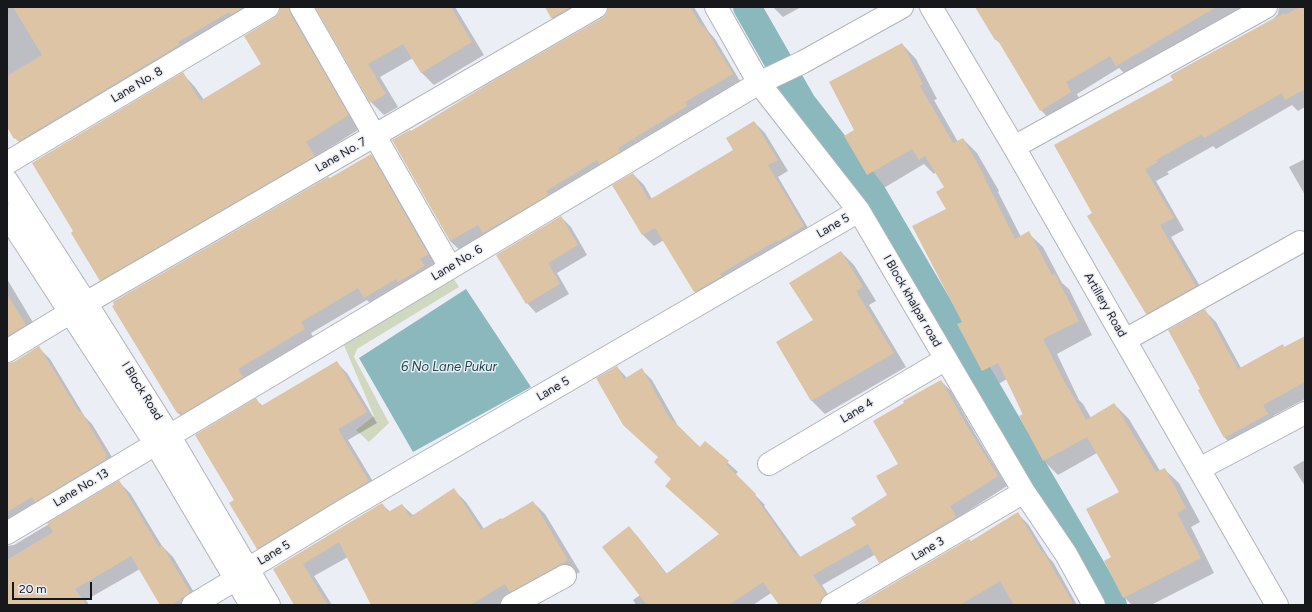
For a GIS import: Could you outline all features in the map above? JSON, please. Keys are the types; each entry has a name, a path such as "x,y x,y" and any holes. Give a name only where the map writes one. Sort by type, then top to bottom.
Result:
{"street":[{"name":"Lane No. 8","path":"7,163 268,7"},
{"path":"301,7 450,267"},
{"name":"Lane No. 7","path":"7,351 596,7"},
{"name":"I Block khalpar road","path":"716,7 758,83 859,211 1024,492 1066,554 1094,605"},
{"name":"Lane No. 6","path":"162,439 758,83 803,62 902,7"},
{"name":"Artillery Road","path":"931,7 1014,147 1277,605"},
{"path":"1014,147 1266,7"},
{"name":"I Block Road","path":"7,181 79,308 162,439 242,574 269,605"},
{"name":"Lane 5","path":"193,605 348,508 859,211"},
{"name":"I Block Road","path":"7,215 79,308"},
{"path":"1125,340 1300,242"},
{"name":"Lane 4","path":"769,464 946,359"},
{"path":"1199,470 1305,413"},
{"name":"Lane No. 13","path":"7,533 162,439"},
{"name":"Lane 3","path":"832,605 1024,492"},
{"name":"I Block Road","path":"242,574 251,605"},
{"path":"512,605 565,576"}],"green space":[{"path":"452,276 459,287 357,349 354,357 389,423 369,442 356,430 374,416 343,343"}],"water":[{"name":"6 No Lane Pukur","path":"466,289 531,387 413,452 359,358"}],"building":[{"path":"13,7 244,7 231,15 229,12 178,42 179,45 19,141 16,138 14,139 7,127 7,76 42,55"},
{"path":"280,7 289,7 290,13 349,115 306,142 315,156 100,281 71,233 73,231 32,163 183,72 200,101 261,64 244,36 275,17 279,13"},
{"path":"315,7 451,7 472,42 421,73 403,44 368,64 386,94 370,103"},
{"path":"545,7 571,7 551,18"},
{"path":"608,7 690,7 702,27 704,26 733,74 685,102 687,106 618,148 620,152 600,164 597,160 546,191 548,195 483,233 478,225 450,241 392,140 410,130 411,131 498,78 602,18 607,13"},
{"path":"975,7 1216,7 1116,66 1110,56 1066,82 1071,92 1040,111 997,39 995,40"},
{"path":"1300,7 1305,7 1305,89 1285,100 1282,93 1204,138 1202,134 1156,160 1158,162 1145,169 1174,218 1160,225 1196,286 1146,314 1087,216 1092,213 1054,145 1173,80 1170,76 1284,13 1285,15"},
{"path":"902,43 923,84 920,86 953,143 963,138 985,177 1015,239 1029,231 1052,275 1055,274 1079,321 1043,339 1068,389 1086,420 1114,403 1156,472 1165,468 1186,508 1177,513 1201,558 1123,598 1104,561 1111,557 1086,509 1119,492 1087,437 1043,461 1019,416 1023,414 998,363 982,371 957,324 962,322 912,226 946,209 936,192 944,187 925,156 919,160 912,149 867,175 844,136 854,130 829,82"},
{"path":"754,121 778,160 768,165 804,226 777,242 777,240 720,274 722,276 694,292 655,228 642,235 612,185 633,173 649,200 733,150 726,138"},
{"path":"371,154 428,254 420,259 425,266 398,282 396,279 364,298 358,288 301,322 305,329 238,369 243,377 182,414 181,411 177,413 112,306 114,305 113,302 328,177 330,178"},
{"path":"561,216 578,245 548,263 560,284 526,304 496,255"},
{"path":"841,251 863,287 856,291 894,353 811,401 776,342 813,320 789,283"},
{"path":"7,294 26,325 7,336"},
{"path":"1205,309 1238,369 1283,344 1284,347 1305,336 1305,382 1263,405 1268,414 1224,438 1198,390 1200,389 1168,330"},
{"path":"39,346 79,412 81,411 107,455 105,456 106,459 35,502 32,497 7,512 7,363 14,362"},
{"path":"337,361 367,412 338,429 369,481 257,549 229,503 234,500 195,435 256,398 261,406"},
{"path":"617,366 624,379 642,368 668,416 700,447 705,441 729,461 726,464 756,494 755,496 795,554 797,553 800,557 856,525 851,518 887,495 876,476 898,464 873,421 904,403 903,401 941,380 998,476 950,506 956,517 879,563 868,544 813,575 826,594 821,599 820,605 779,605 763,582 729,605 647,605 602,547 629,526 666,574 719,534 665,486 671,479 654,462 658,457 623,425 596,378"},
{"path":"119,480 159,547 162,545 190,592 172,605 160,605 131,556 75,589 87,605 7,605 7,560 53,532 47,523"},
{"path":"454,488 481,530 533,501 568,560 510,592 505,584 470,605 371,605 339,542 303,564 328,605 294,605 273,569 382,503 388,512 402,504 410,517"},
{"path":"1018,512 1042,552 1043,551 1074,605 1014,605 1000,581 960,605 857,605 969,539 971,541"}],"waterway":[{"path":"747,7 802,103 872,193 1113,605"}]}
